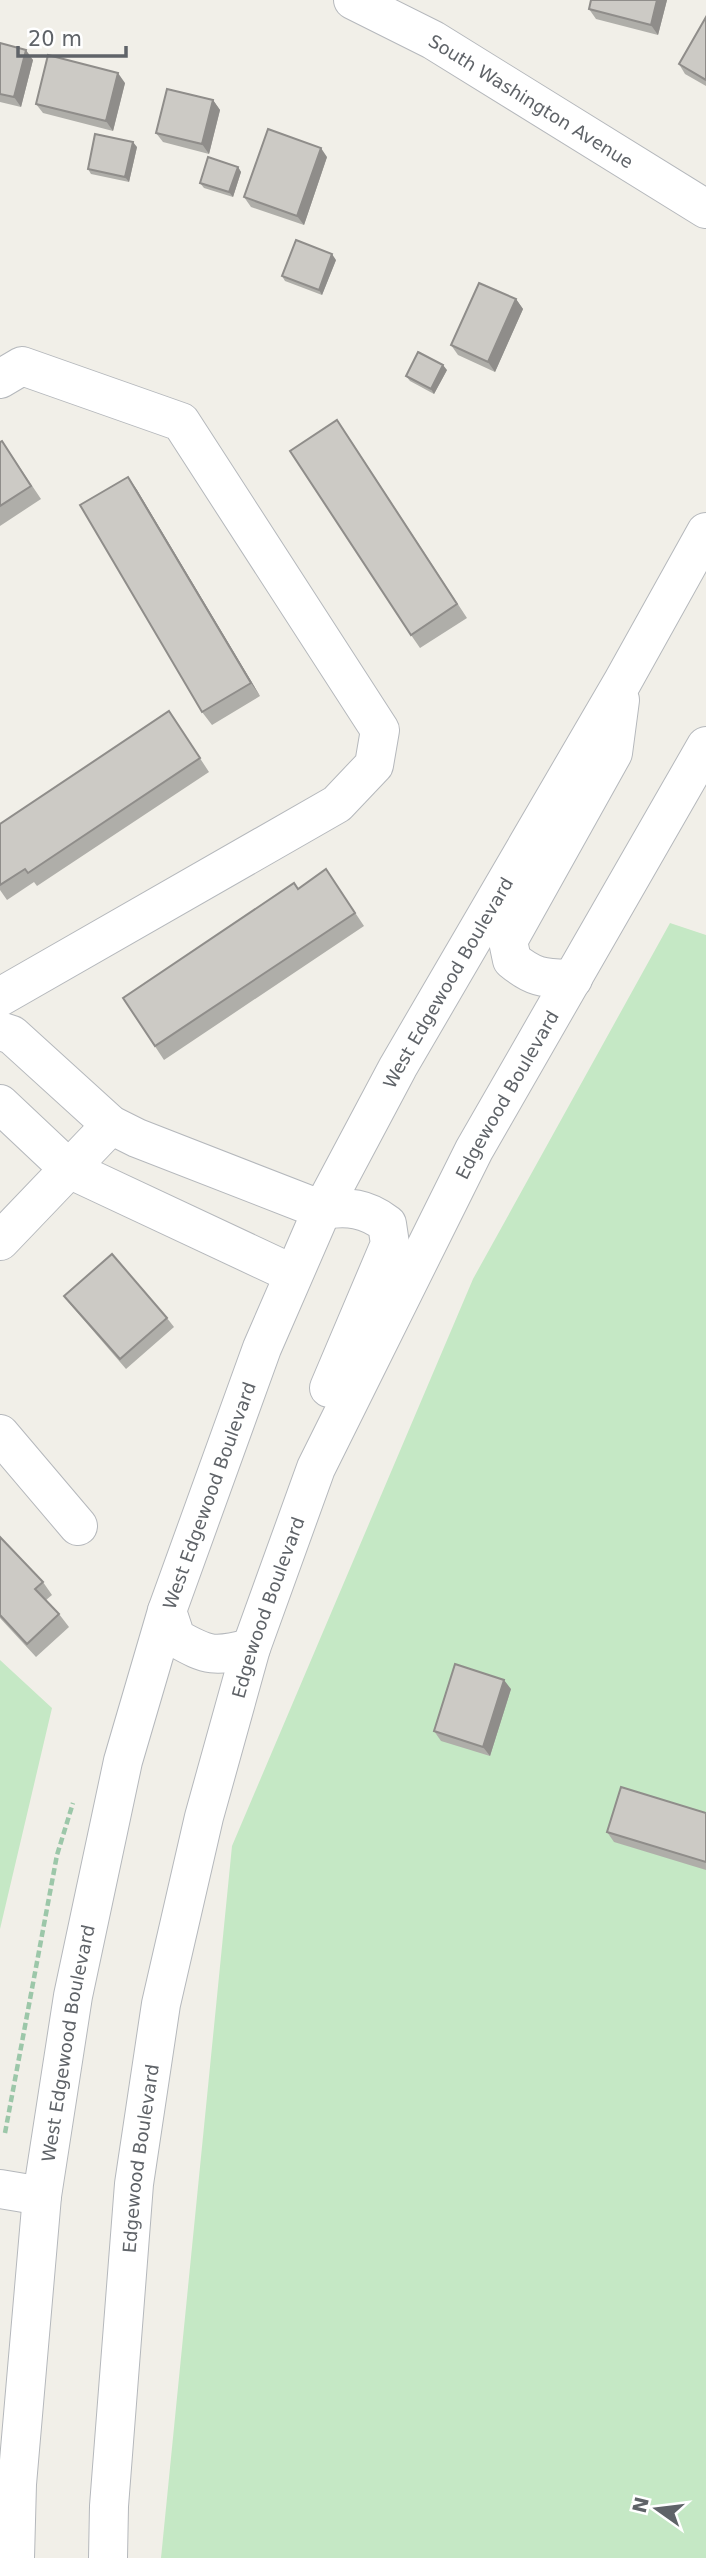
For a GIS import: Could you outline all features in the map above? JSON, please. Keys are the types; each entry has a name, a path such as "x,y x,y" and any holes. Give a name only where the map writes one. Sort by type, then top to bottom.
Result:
{"street":[{"name":"South Washington Avenue","path":"353,0 433,40 706,209"},
{"path":"0,379 22,366 181,422 380,730 374,765 337,804 0,997"},
{"name":"West Edgewood Boulevard","path":"15,2558 18,2484 42,2196 74,1996 117,1787 167,1611 262,1348 322,1210 398,1066 623,681 706,532"},
{"path":"573,979 529,974 512,960 508,941 613,753 623,681"},
{"name":"Edgewood Boulevard","path":"108,2558 109,2506 134,2184 161,2004 204,1817 251,1648 316,1468 474,1150 706,746"},
{"path":"0,1031 12,1035 111,1125 137,1138 322,1210 338,1207 371,1212 387,1224 390,1244 314,1422 316,1468"},
{"path":"0,1104 69,1169 293,1274"},
{"path":"0,1241 111,1125"},
{"path":"0,1434 78,1526"},
{"path":"167,1611 176,1638 201,1652 226,1654 251,1648"},
{"path":"0,2189 42,2196"}],"green space":[{"path":"670,923 706,935 706,2558 161,2558 232,1846 473,1279"},
{"path":"0,1660 52,1708 0,1929"}],"building":[{"path":"591,0 657,0 651,25 589,9"},
{"path":"706,17 706,80 679,64"},
{"path":"0,43 26,50 14,97 0,94"},
{"path":"48,55 118,73 106,121 36,104"},
{"path":"167,89 213,100 202,144 156,133"},
{"path":"268,129 321,148 297,216 244,197"},
{"path":"95,134 133,142 125,177 88,169"},
{"path":"208,157 238,167 229,192 200,183"},
{"path":"296,240 332,254 319,290 282,276"},
{"path":"479,283 516,299 488,362 451,345"},
{"path":"418,352 443,365 431,389 406,376"},
{"path":"337,420 457,604 411,635 290,451"},
{"path":"2,441 31,486 0,506 0,442"},
{"path":"128,477 251,683 202,712 80,505"},
{"path":"169,711 200,758 28,873 25,869 0,885 0,824"},
{"path":"326,869 355,913 155,1046 123,998 294,883 298,889"},
{"path":"112,1254 167,1318 120,1359 64,1296"},
{"path":"0,1537 43,1582 35,1589 59,1614 27,1644 0,1615"},
{"path":"455,1664 504,1680 483,1747 434,1731"},
{"path":"621,1787 706,1813 706,1862 607,1832"}]}
